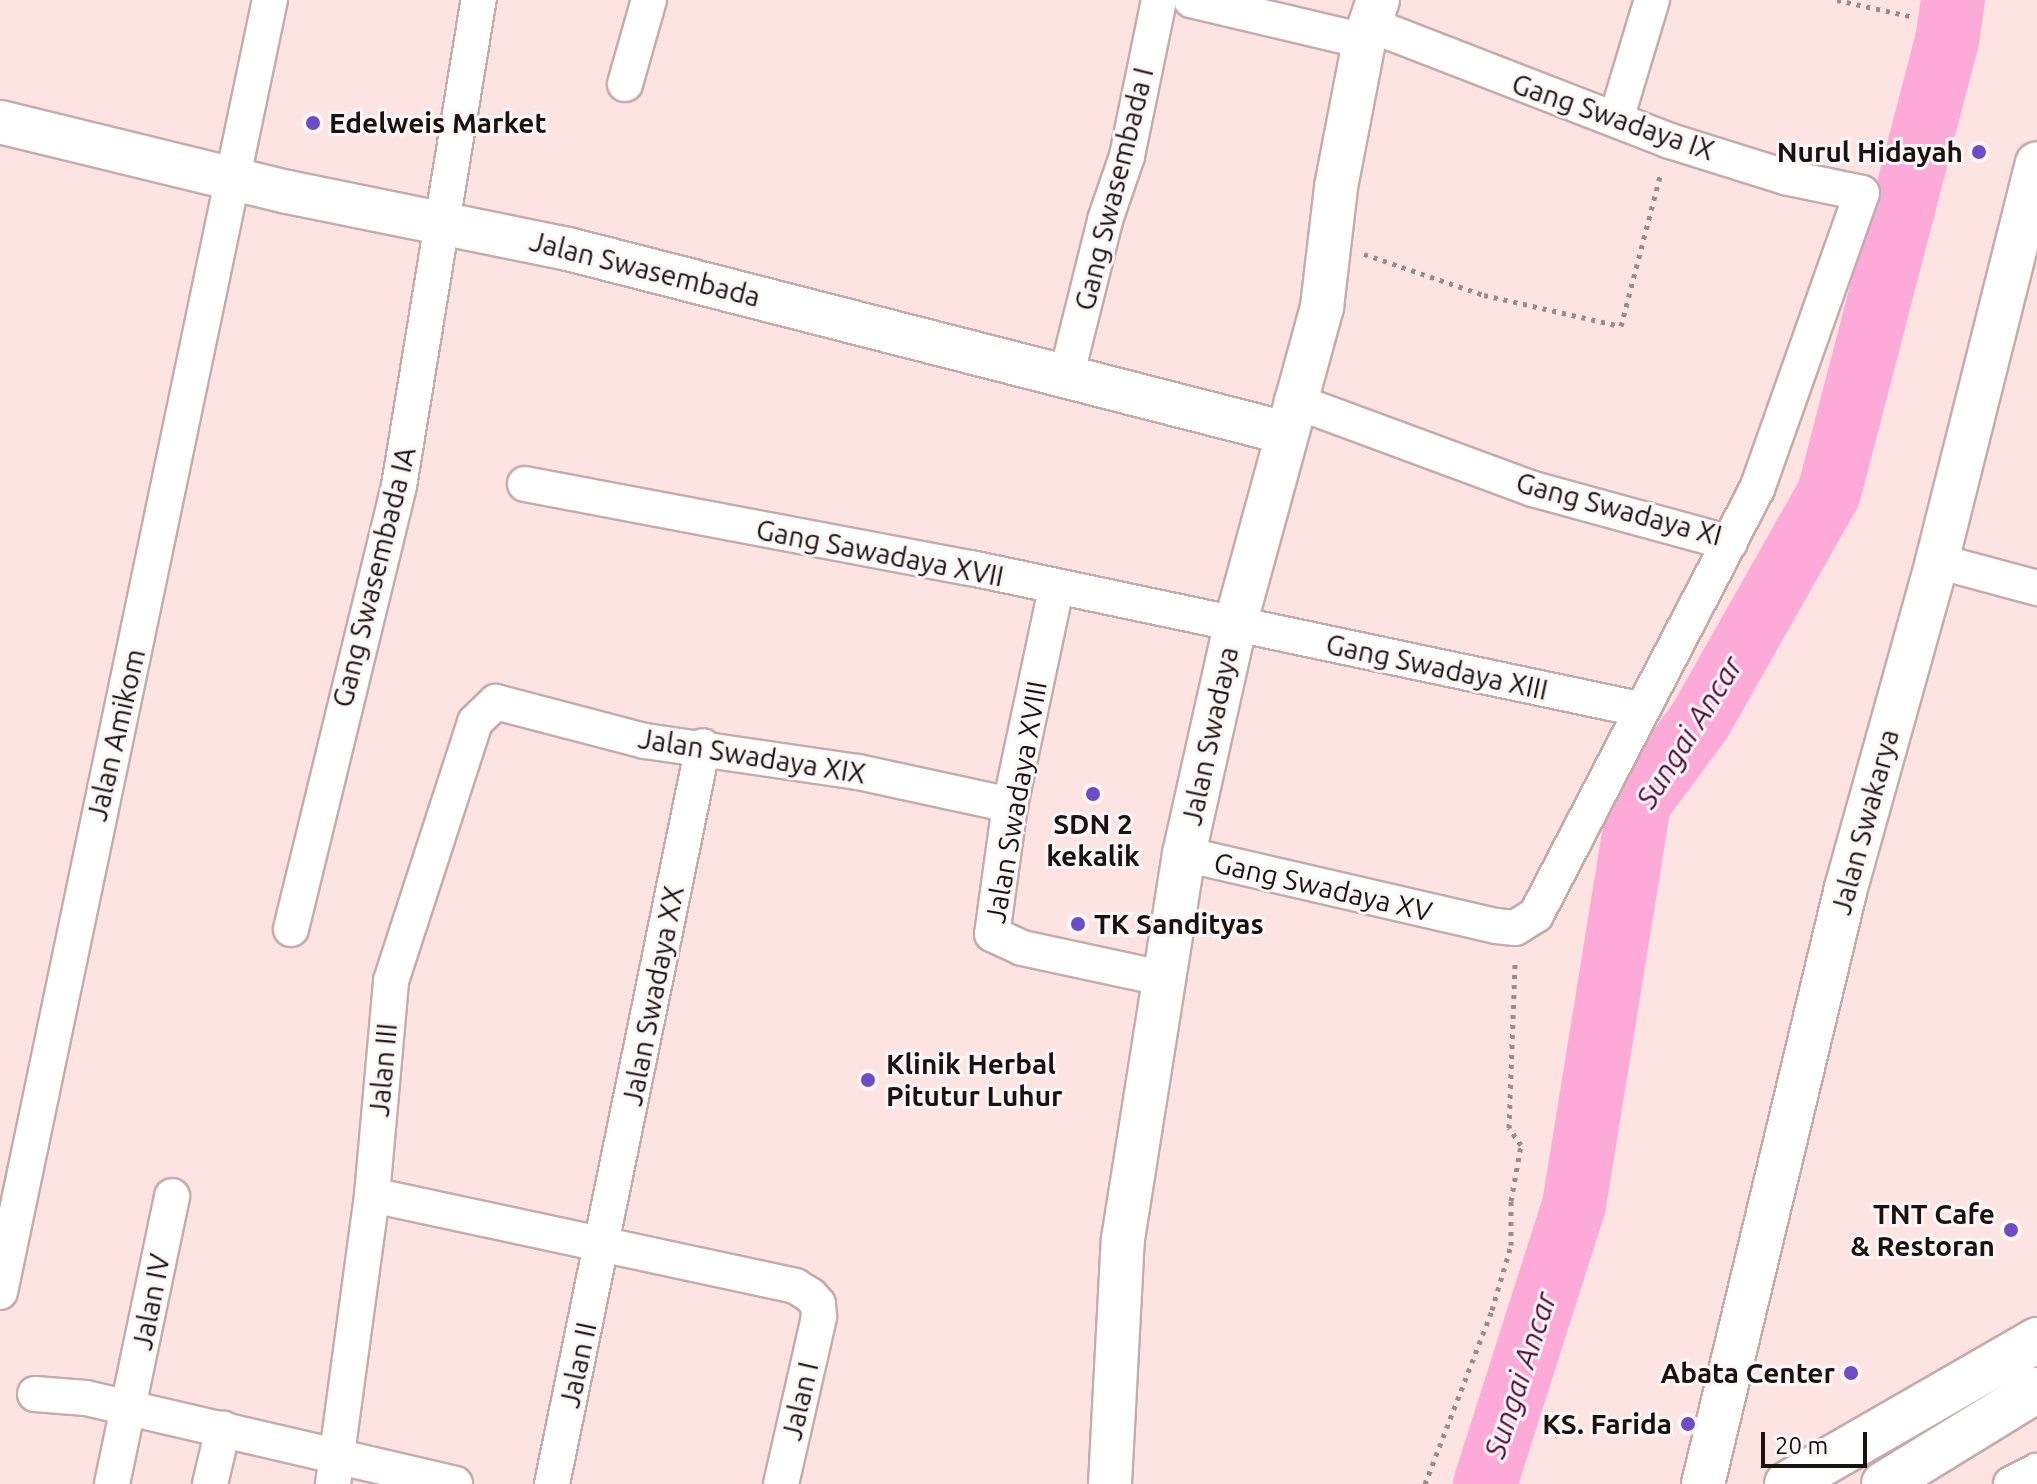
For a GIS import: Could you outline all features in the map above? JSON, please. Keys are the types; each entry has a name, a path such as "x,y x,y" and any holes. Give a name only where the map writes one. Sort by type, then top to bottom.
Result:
{"main road":[{"path":"1787,1484 2037,1340"},
{"path":"1884,1484 2037,1390"}],"street":[{"name":"Jalan Amikom","path":"0,1292 12,1196 235,178 270,0"},
{"name":"Gang Swasembada IA","path":"291,929 399,486 479,0"},
{"path":"625,84 649,0"},
{"name":"Gang Swasembada I","path":"1066,377 1105,220 1127,156 1159,0"},
{"path":"1616,119 1652,0"},
{"name":"Gang Swadaya IX","path":"1208,2 1370,22 1670,141 1785,177 1862,193"},
{"name":"Jalan Swadaya","path":"1110,1484 1123,1239 1184,854 1235,625 1289,416 1322,307 1330,243 1370,22"},
{"name":"Jalan Swasembada","path":"0,122 235,178 568,249 1066,377 1289,416"},
{"name":"Jalan Swakarya","path":"1703,1484 1846,888 1937,561 2037,163"},
{"name":"Gang Swadaya XI","path":"1289,416 1533,489 1730,543 1779,434 1862,193"},
{"name":"Gang Sawadaya XVII","path":"525,484 971,568 1056,589 1235,625"},
{"path":"1515,928 1540,909 1639,709 1730,543"},
{"path":"1937,561 2037,588"},
{"name":"Jalan Swadaya XVIII","path":"1056,589 1010,805 989,925 994,938 1162,978"},
{"name":"Gang Swadaya XIII","path":"1235,625 1639,709"},
{"name":"Jalan Swadaya XIX","path":"496,702 645,741 703,746 1010,805"},
{"name":"Jalan III","path":"336,1471 372,1195 391,981 475,722 496,702"},
{"name":"Jalan Swadaya XX","path":"603,1247 703,746"},
{"name":"Gang Swadaya XV","path":"1184,854 1462,919 1515,928"},
{"path":"372,1195 603,1247"},
{"name":"Jalan IV","path":"112,1484 131,1408 172,1196"},
{"name":"Jalan I","path":"603,1247 795,1286 818,1304 819,1317 781,1484"},
{"name":"Jalan II","path":"552,1484 603,1247"},
{"path":"35,1394 131,1408 223,1429 336,1471 455,1484"},
{"path":"210,1484 223,1429"},
{"path":"2011,1484 2037,1471"}],"path":[{"path":"1837,0 1910,16"},
{"path":"1330,243 1484,295 1621,326 1670,141"},
{"path":"1425,1484 1492,1310 1511,1245 1511,1201 1521,1145 1509,1128 1515,928"}],"waterway":[{"name":"Sungai Ancar","path":"1485,1484 1574,1205 1639,803 1700,721 1829,493 1947,41 1953,0"}],"place":[{"name":"Edelweis Market","path":"313,123"},
{"name":"Nurul Hidayah","path":"1979,152"},
{"name":"SDN 2 kekalik","path":"1093,794"},
{"name":"TK Sandityas","path":"1078,924"},
{"name":"Klinik Herbal Pitutur Luhur","path":"868,1080"},
{"name":"TNT Cafe & Restoran","path":"2011,1230"},
{"name":"Abata Center","path":"1851,1373"},
{"name":"KS. Farida","path":"1688,1424"}]}
